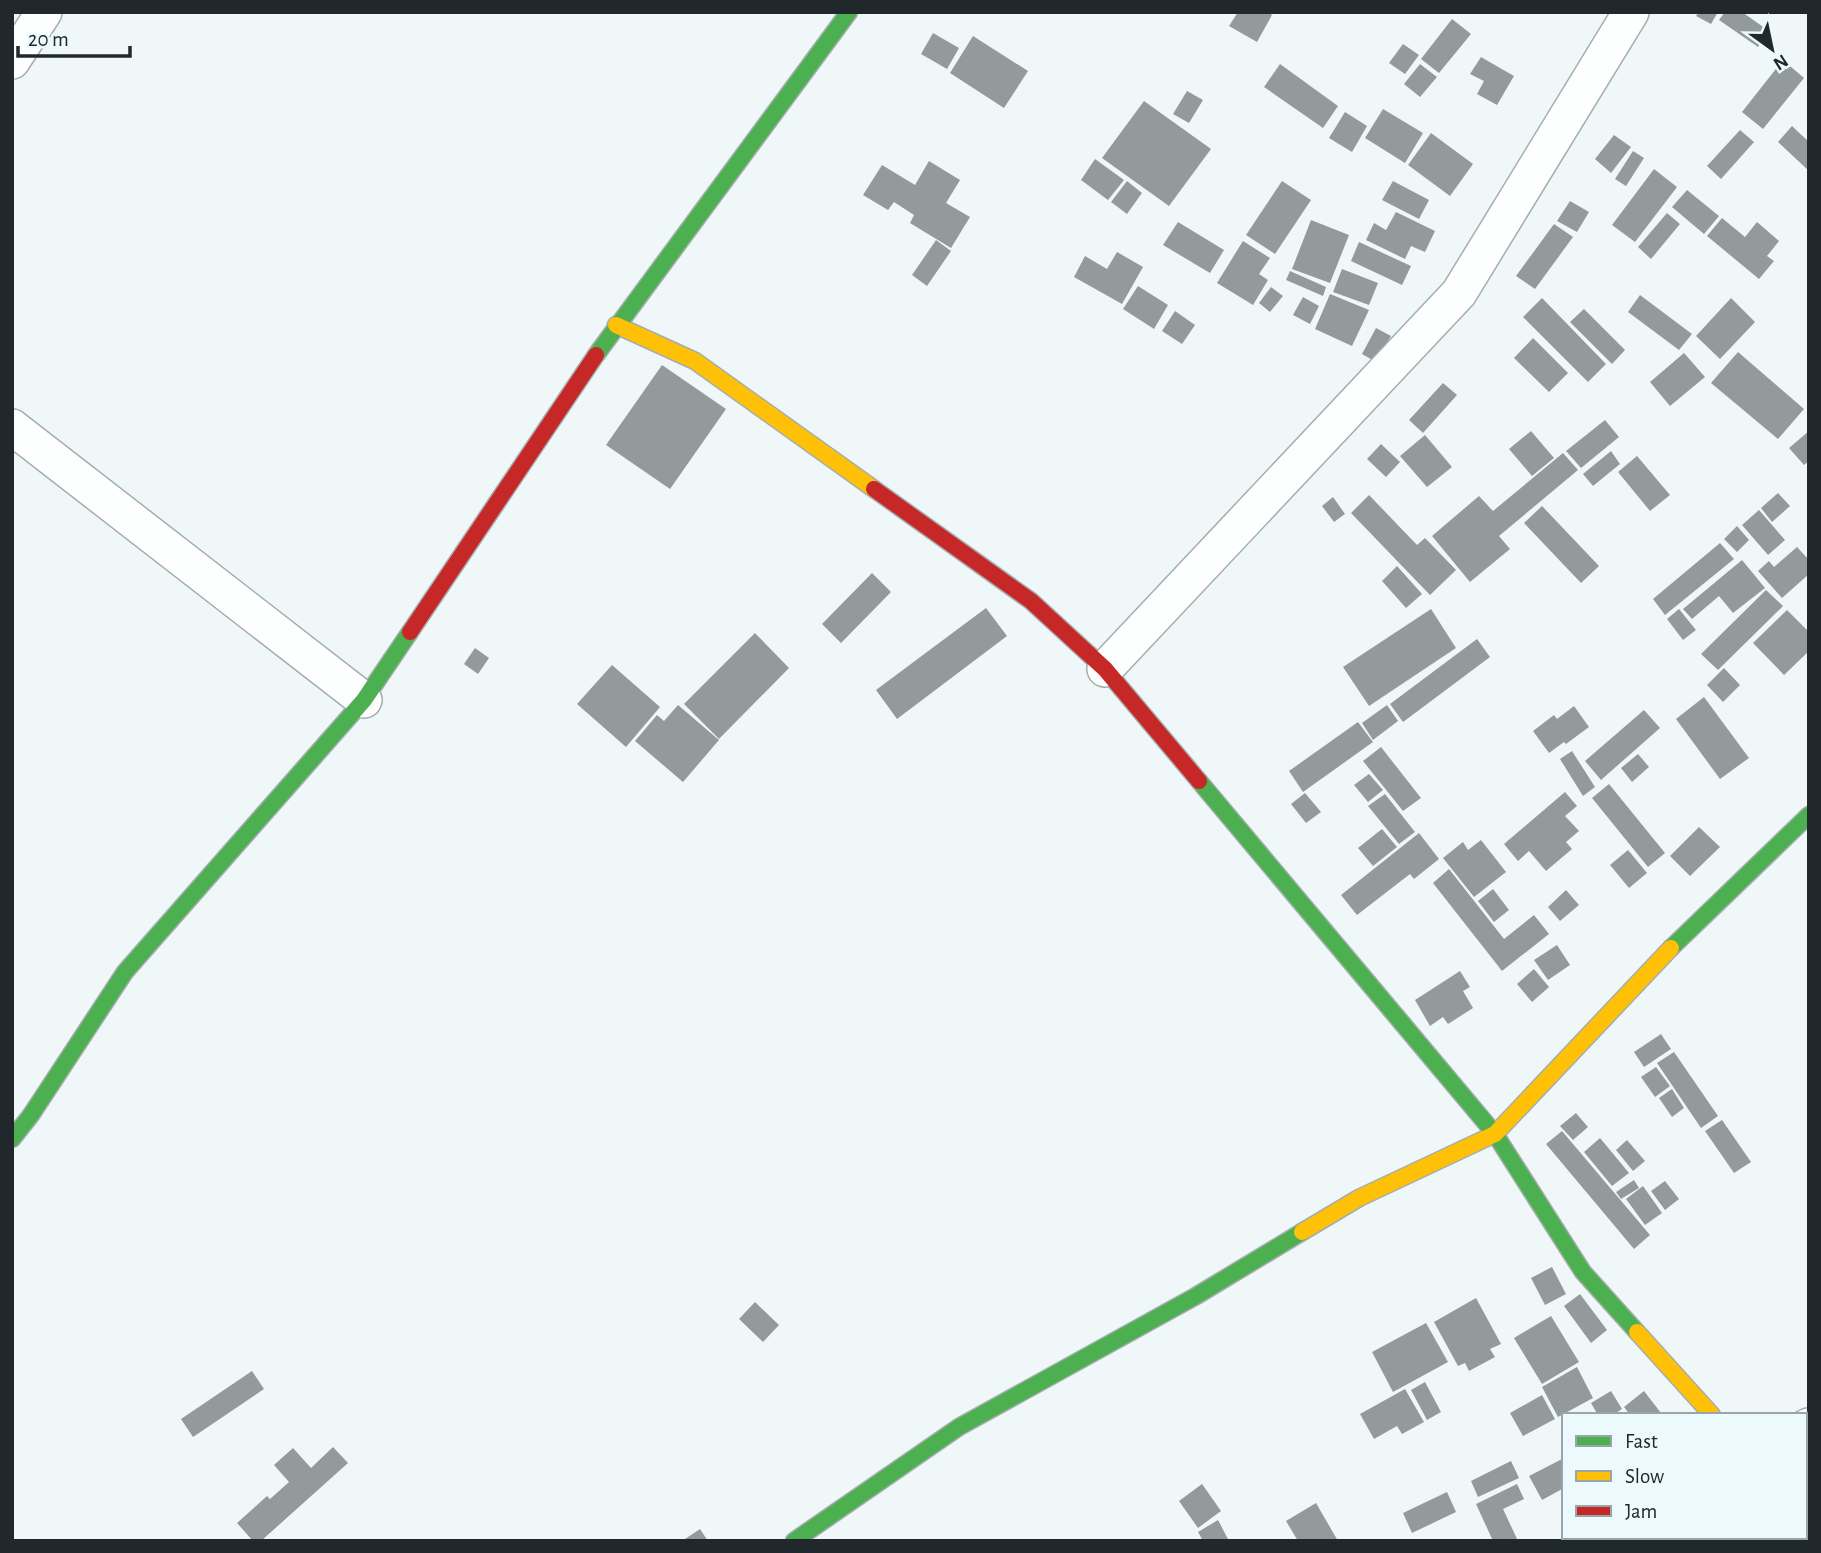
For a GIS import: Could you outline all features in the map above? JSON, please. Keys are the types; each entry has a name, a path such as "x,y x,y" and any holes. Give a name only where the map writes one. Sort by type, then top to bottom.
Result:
{"street":[{"path":"12,61 44,12"},
{"path":"18,1118 125,972 364,700 617,325 849,12"},
{"path":"1104,669 1459,293 1631,12"},
{"path":"617,325 695,361 1031,601 1104,669 1495,1134 1583,1272 1710,1413"},
{"path":"12,427 364,700"},
{"path":"794,1541 959,1427 1196,1296 1359,1198 1495,1134 1699,919 1809,815"}],"building":[{"path":"1238,12 1268,12 1272,15 1257,42 1229,26"},
{"path":"1699,12 1718,12 1711,24 1696,16"},
{"path":"1725,12 1742,12 1769,31 1758,47 1719,20"},
{"path":"1452,19 1471,34 1439,73 1421,59"},
{"path":"933,33 959,48 947,69 921,54"},
{"path":"973,36 1028,71 1004,108 950,73"},
{"path":"1403,44 1419,55 1405,74 1389,63"},
{"path":"1481,57 1514,76 1497,105 1477,94 1484,81 1470,74"},
{"path":"1783,60 1804,78 1763,129 1742,112"},
{"path":"1280,64 1338,106 1323,128 1264,87"},
{"path":"1420,64 1437,77 1420,97 1404,84"},
{"path":"1187,91 1203,100 1189,123 1173,114"},
{"path":"1144,101 1211,149 1169,206 1102,158"},
{"path":"1383,109 1423,133 1405,163 1365,138"},
{"path":"1345,112 1367,126 1352,152 1329,138"},
{"path":"1792,126 1809,142 1809,171 1778,142"},
{"path":"1740,130 1754,142 1721,179 1707,166"},
{"path":"1431,133 1473,164 1450,196 1408,165"},
{"path":"1614,135 1631,147 1611,173 1595,159"},
{"path":"1633,151 1644,158 1626,186 1615,179"},
{"path":"1095,159 1124,180 1108,200 1081,180"},
{"path":"929,161 960,180 946,203 970,217 951,248 910,223 914,215 894,202 888,210 863,195 882,165 915,185"},
{"path":"1654,169 1677,187 1635,242 1612,225"},
{"path":"1127,181 1142,193 1127,214 1111,202"},
{"path":"1282,181 1311,200 1275,254 1246,235"},
{"path":"1393,181 1429,200 1419,219 1382,200"},
{"path":"1687,190 1719,216 1704,234 1672,207"},
{"path":"1570,201 1589,212 1577,232 1557,221"},
{"path":"1396,212 1435,231 1425,252 1411,246 1405,259 1366,240 1374,223 1386,230"},
{"path":"1667,213 1680,224 1651,259 1638,247"},
{"path":"1722,218 1745,237 1757,222 1779,241 1767,256 1774,261 1759,279 1707,236"},
{"path":"1311,220 1349,235 1330,283 1292,269"},
{"path":"1178,222 1224,250 1210,273 1163,245"},
{"path":"1554,224 1573,237 1535,289 1516,276"},
{"path":"936,240 951,251 927,286 912,275"},
{"path":"1243,241 1270,258 1259,274 1268,280 1253,305 1217,283"},
{"path":"1359,242 1411,266 1402,285 1351,261"},
{"path":"1117,252 1143,267 1122,304 1074,277 1085,256 1107,269"},
{"path":"1342,269 1378,283 1369,305 1333,292"},
{"path":"1290,271 1326,287 1323,296 1286,280"},
{"path":"1138,286 1168,305 1154,329 1123,309"},
{"path":"1271,287 1283,296 1270,312 1259,303"},
{"path":"1330,294 1369,310 1352,346 1315,329"},
{"path":"1640,295 1692,334 1679,350 1628,312"},
{"path":"1303,297 1319,306 1310,324 1293,315"},
{"path":"1542,298 1606,364 1588,382 1523,317"},
{"path":"1731,298 1755,322 1720,359 1696,336"},
{"path":"1584,309 1625,350 1612,364 1570,322"},
{"path":"1175,311 1195,325 1182,344 1162,331"},
{"path":"1376,328 1391,336 1376,362 1362,354"},
{"path":"1533,338 1568,373 1549,392 1514,358"},
{"path":"1738,352 1804,409 1778,439 1711,383"},
{"path":"1684,353 1705,377 1670,406 1650,382"},
{"path":"662,365 726,409 670,489 606,445"},
{"path":"1443,383 1457,395 1423,433 1409,420"},
{"path":"1605,420 1619,437 1581,468 1566,451"},
{"path":"1531,431 1554,458 1532,476 1509,449"},
{"path":"1809,431 1809,461 1804,465 1789,448"},
{"path":"1425,435 1452,467 1427,487 1400,456"},
{"path":"1381,444 1400,462 1386,477 1367,459"},
{"path":"1611,451 1620,464 1593,486 1583,474"},
{"path":"1563,453 1578,470 1499,536 1510,549 1470,582 1432,536 1479,496 1493,511"},
{"path":"1637,456 1670,495 1650,511 1618,472"},
{"path":"1778,493 1790,506 1772,522 1761,508"},
{"path":"1369,495 1417,545 1425,538 1456,570 1430,595 1351,513"},
{"path":"1333,497 1345,514 1334,522 1322,506"},
{"path":"1542,506 1599,566 1581,583 1524,523"},
{"path":"1759,510 1785,540 1768,555 1742,525"},
{"path":"1737,526 1749,540 1737,552 1724,539"},
{"path":"1720,543 1734,559 1665,615 1653,599"},
{"path":"1797,547 1809,560 1809,574 1782,598 1758,571 1769,561 1774,567"},
{"path":"1742,560 1765,588 1733,613 1719,596 1692,619 1683,609"},
{"path":"1397,566 1422,594 1406,608 1382,581"},
{"path":"872,573 891,592 841,643 822,624"},
{"path":"1766,590 1783,606 1718,670 1701,654"},
{"path":"986,608 1007,636 897,719 876,690"},
{"path":"1431,609 1456,648 1369,706 1343,667"},
{"path":"1679,609 1696,630 1683,640 1667,619"},
{"path":"1787,610 1809,632 1809,651 1784,675 1753,643"},
{"path":"755,633 789,668 719,739 684,704"},
{"path":"1477,639 1490,657 1403,722 1390,704"},
{"path":"475,648 489,658 478,674 464,664"},
{"path":"612,665 660,707 626,747 577,704"},
{"path":"1724,668 1740,685 1723,702 1707,685"},
{"path":"1704,697 1749,758 1720,779 1676,719"},
{"path":"678,705 719,740 683,782 635,741 657,715 664,721"},
{"path":"1387,705 1398,721 1373,740 1362,723"},
{"path":"1574,706 1589,727 1549,753 1533,731 1554,715 1557,719"},
{"path":"1644,710 1660,728 1601,780 1585,761"},
{"path":"1358,722 1373,742 1303,792 1289,771"},
{"path":"1381,747 1421,798 1403,811 1363,761"},
{"path":"1572,751 1595,787 1583,796 1560,759"},
{"path":"1638,754 1649,767 1632,782 1621,768"},
{"path":"1369,774 1383,790 1368,802 1354,785"},
{"path":"1609,784 1665,853 1648,867 1592,798"},
{"path":"1565,792 1577,806 1565,816 1579,831 1566,842 1572,849 1546,871 1529,851 1518,861 1504,844"},
{"path":"1305,793 1321,812 1306,823 1291,804"},
{"path":"1385,794 1415,832 1399,844 1368,806"},
{"path":"1699,827 1720,847 1690,876 1670,856"},
{"path":"1382,829 1397,847 1373,866 1358,848"},
{"path":"1419,833 1439,859 1414,879 1410,874 1357,915 1341,895"},
{"path":"1481,840 1506,872 1474,897 1443,858 1463,842 1468,850"},
{"path":"1628,850 1647,873 1629,888 1610,865"},
{"path":"1449,869 1504,939 1534,915 1549,934 1502,971 1433,883"},
{"path":"1493,889 1509,910 1494,922 1478,901"},
{"path":"1566,890 1579,905 1560,921 1548,907"},
{"path":"1557,945 1570,965 1548,980 1534,960"},
{"path":"1534,969 1549,987 1532,1002 1517,984"},
{"path":"1460,971 1470,987 1463,991 1473,1008 1448,1024 1443,1017 1430,1026 1415,1000"},
{"path":"1661,1034 1671,1049 1644,1067 1634,1052"},
{"path":"1674,1052 1718,1116 1701,1128 1657,1063"},
{"path":"1656,1067 1670,1086 1655,1097 1641,1077"},
{"path":"1672,1089 1684,1108 1672,1117 1659,1098"},
{"path":"1576,1113 1588,1127 1573,1140 1560,1126"},
{"path":"1722,1120 1751,1162 1734,1173 1705,1131"},
{"path":"1562,1131 1650,1235 1634,1249 1546,1144"},
{"path":"1600,1138 1629,1173 1612,1186 1584,1152"},
{"path":"1627,1140 1645,1161 1633,1171 1616,1150"},
{"path":"1634,1180 1639,1188 1621,1199 1616,1192"},
{"path":"1665,1181 1679,1199 1665,1210 1651,1191"},
{"path":"1643,1186 1662,1213 1645,1225 1626,1199"},
{"path":"1552,1267 1566,1294 1545,1305 1531,1278"},
{"path":"1580,1294 1607,1330 1591,1343 1564,1306"},
{"path":"1476,1298 1501,1344 1490,1349 1495,1357 1469,1371 1465,1363 1458,1366 1434,1322"},
{"path":"755,1302 779,1325 763,1342 739,1319"},
{"path":"1551,1316 1579,1362 1542,1384 1514,1338"},
{"path":"1426,1323 1448,1362 1393,1392 1372,1352"},
{"path":"1577,1367 1593,1398 1558,1417 1542,1387"},
{"path":"252,1371 264,1389 193,1437 181,1419"},
{"path":"1425,1382 1441,1412 1427,1420 1411,1390"},
{"path":"1405,1389 1424,1422 1402,1434 1397,1426 1374,1439 1360,1414"},
{"path":"1611,1391 1622,1409 1616,1413 1597,1413 1591,1403"},
{"path":"1644,1391 1661,1413 1628,1413 1624,1407"},
{"path":"1542,1395 1555,1419 1523,1436 1510,1413"},
{"path":"333,1447 348,1463 261,1541 253,1541 237,1523 267,1496 270,1499 289,1482 274,1465 293,1448 311,1468"},
{"path":"1562,1459 1562,1489 1542,1500 1529,1476"},
{"path":"1511,1461 1519,1478 1478,1497 1471,1481"},
{"path":"1202,1484 1221,1511 1198,1528 1179,1501"},
{"path":"1517,1484 1524,1499 1503,1509 1518,1541 1493,1541 1476,1504"},
{"path":"1447,1492 1456,1512 1412,1533 1403,1513"},
{"path":"1316,1503 1338,1541 1298,1541 1286,1521"},
{"path":"1218,1520 1229,1541 1203,1541 1198,1532"},
{"path":"700,1529 708,1541 682,1541"}],"traffic: fast":[{"path":"596,355 849,12"},
{"path":"12,1139 31,1115 125,972 364,700 410,632"},
{"path":"1199,781 1495,1134 1583,1272 1637,1332"},
{"path":"1671,948 1809,815"},
{"path":"794,1541 959,1427 1196,1296 1302,1232"}],"traffic: slow":[{"path":"616,325 695,361 874,489"},
{"path":"1302,1232 1359,1198 1495,1134 1671,948"},
{"path":"1637,1332 1710,1413"}],"traffic: jam":[{"path":"410,632 596,355"},
{"path":"874,489 1031,601 1105,669 1199,781"}]}
